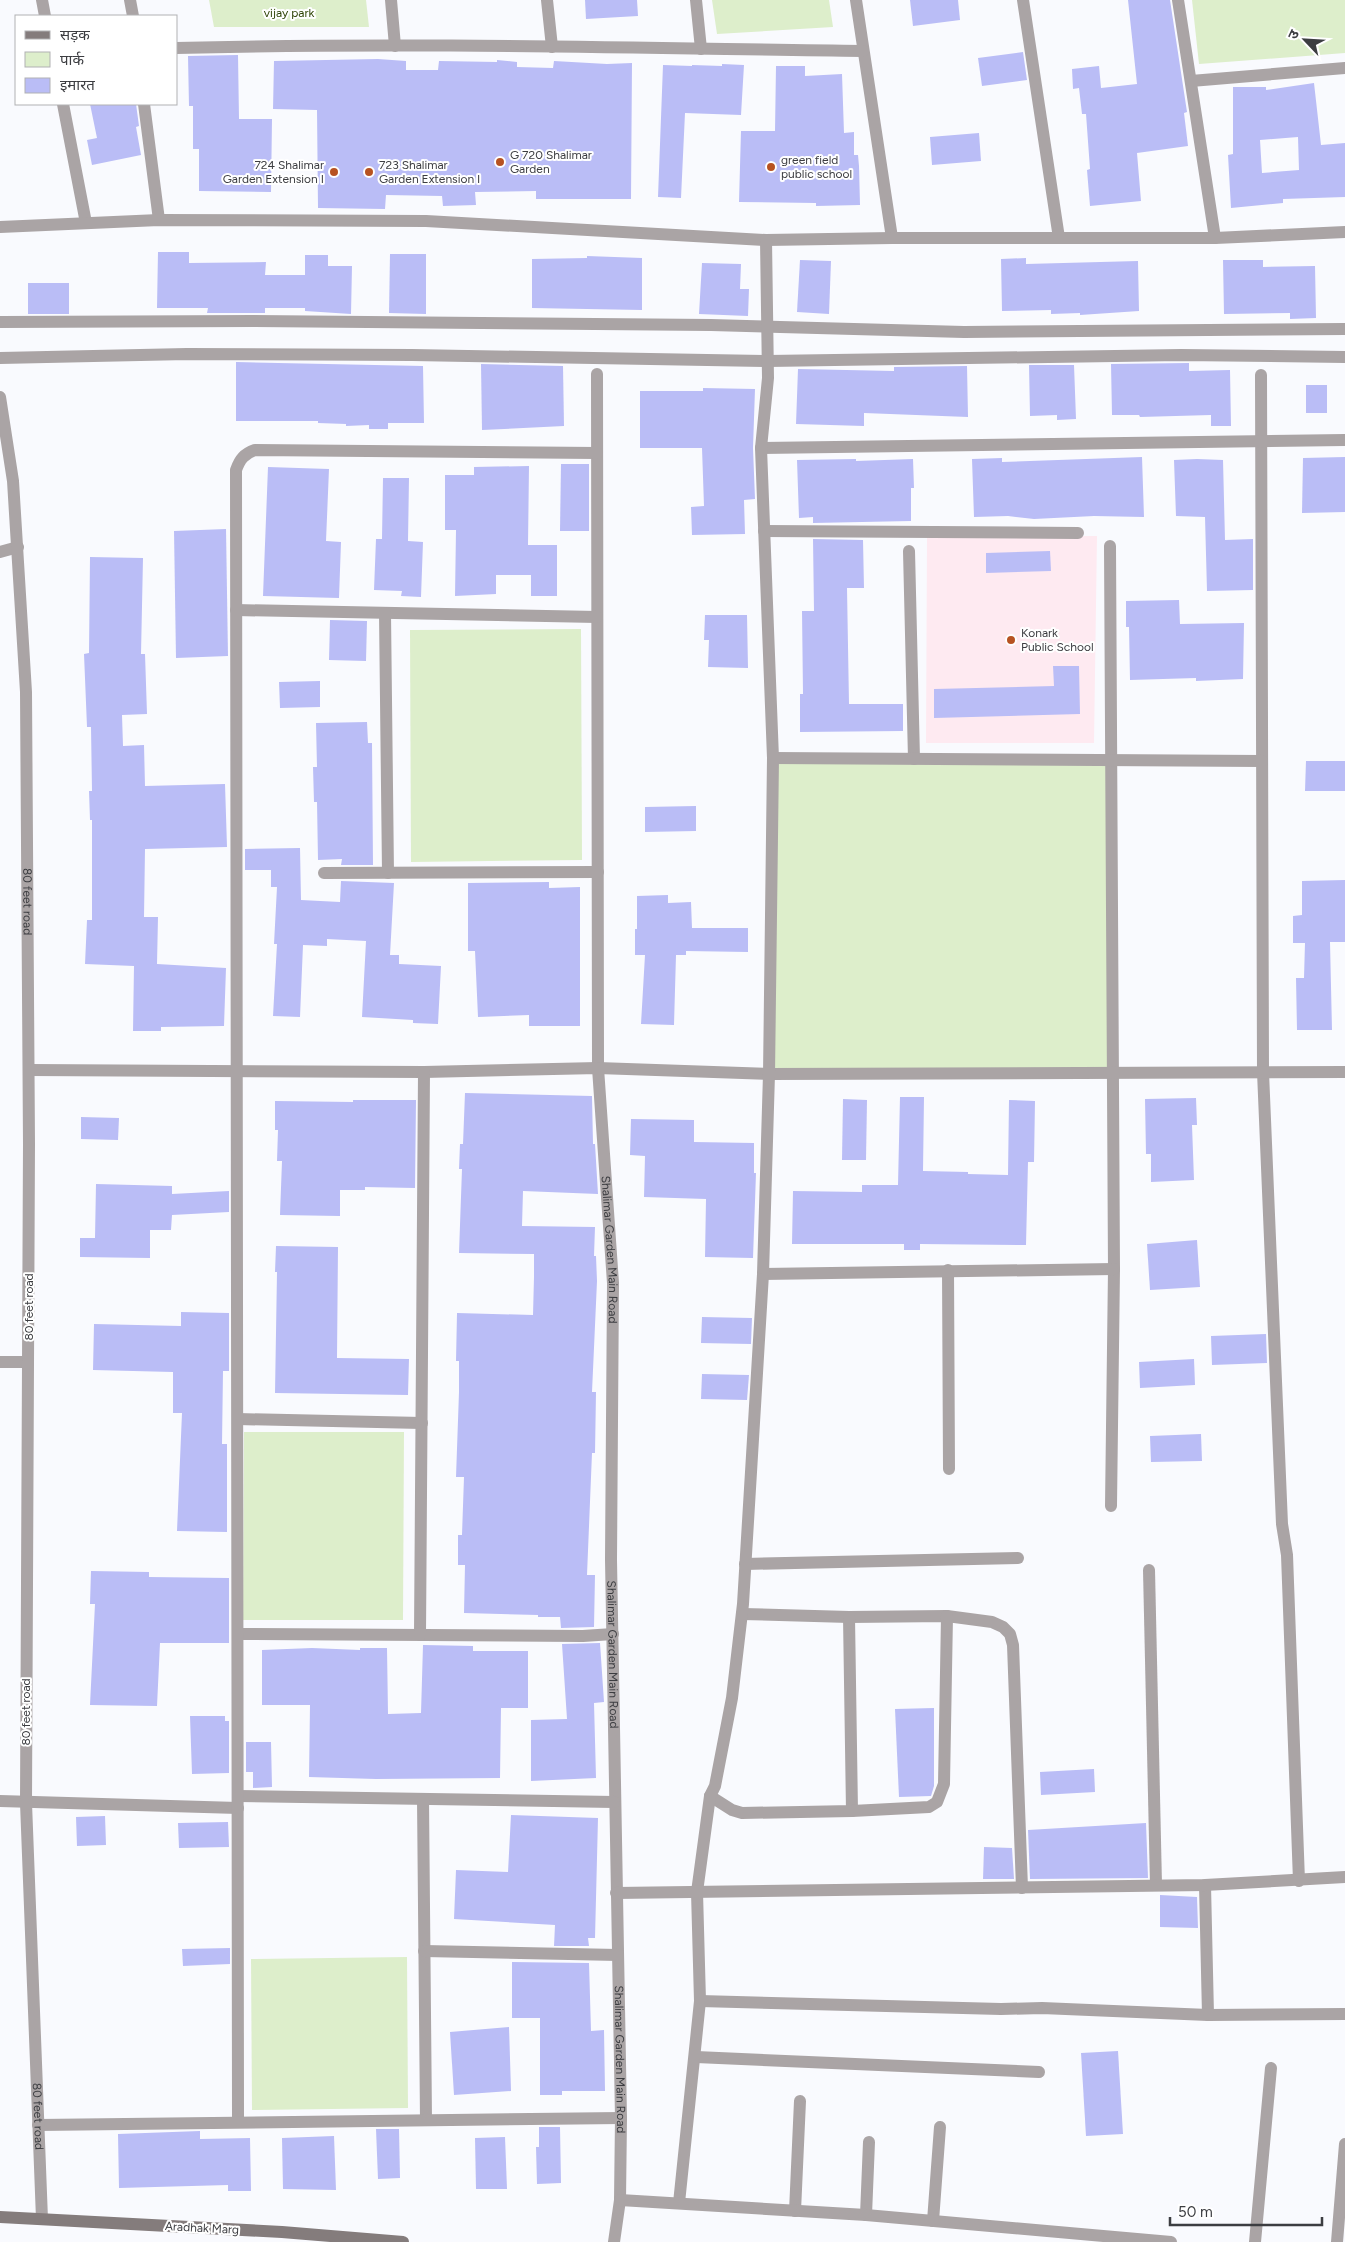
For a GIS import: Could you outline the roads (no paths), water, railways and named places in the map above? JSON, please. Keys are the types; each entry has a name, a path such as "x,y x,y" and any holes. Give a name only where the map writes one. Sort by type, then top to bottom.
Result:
{"main road":[{"name":"Aradhak Marg","path":"0,2217 282,2232 403,2242"}],"street":[{"path":"42,0 45,15"},
{"path":"130,0 133,15"},
{"path":"391,0 395,46"},
{"path":"547,0 552,47"},
{"path":"696,0 702,49"},
{"path":"856,0 892,238"},
{"path":"1023,0 1059,238"},
{"path":"1178,0 1215,238"},
{"path":"178,48 395,46 863,51"},
{"path":"1191,81 1345,68"},
{"path":"63,105 86,223"},
{"path":"144,105 159,220"},
{"path":"0,227 159,220 426,221 766,240 1215,238 1345,232"},
{"path":"679,2203 696,2057 700,2001 697,1892 710,1796 715,1786 732,1698 742,1614 762,1274 769,1074 773,758 761,448 768,358 766,240"},
{"path":"0,322 263,321 964,332 1345,329"},
{"path":"0,358 187,354 768,358 1181,355 1345,357"},
{"name":"Shalimar Garden Main Road","path":"597,374 598,1068 613,1283 614,1802 620,2118 620,2200 614,2242"},
{"path":"1261,375 1263,1072 1282,1524 1287,1555 1299,1881"},
{"name":"80 feet road","path":"0,396 13,481 26,692 29,1070 26,1802 42,2219"},
{"path":"761,448 1345,440"},
{"path":"238,2122 236,470 239,460 247,453 255,450 597,453"},
{"path":"764,531 1078,533"},
{"path":"1110,546 1114,1270 1112,1506"},
{"path":"0,552 18,547"},
{"path":"909,552 914,759"},
{"path":"236,610 597,617"},
{"path":"385,613 388,873"},
{"path":"773,758 1262,760"},
{"path":"324,873 598,872"},
{"path":"29,1070 424,1072 598,1068 769,1074 1345,1072"},
{"path":"420,1635 424,1072"},
{"path":"762,1274 948,1270 1114,1270"},
{"path":"948,1270 949,1468"},
{"path":"0,1362 28,1362"},
{"path":"238,1420 422,1423"},
{"path":"745,1564 1018,1558"},
{"path":"1149,1570 1156,1885"},
{"path":"742,1614 848,1617 947,1616 992,1622 1003,1627 1010,1634 1013,1645 1022,1888"},
{"path":"710,1796 732,1810 742,1813 852,1811 929,1807 937,1802 944,1784 947,1616"},
{"path":"848,1617 852,1811"},
{"path":"238,1634 583,1636 613,1634"},
{"path":"0,1802 238,1802 423,1799 614,1802"},
{"path":"423,1799 426,2120"},
{"path":"616,1893 1205,1885 1345,1877"},
{"path":"1205,1885 1208,2015"},
{"path":"424,1951 618,1955"},
{"path":"700,2001 1001,2009 1042,2008 1208,2015 1345,2014"},
{"path":"696,2057 1039,2072"},
{"path":"1255,2242 1271,2068"},
{"path":"795,2210 800,2101"},
{"path":"38,2125 620,2118"},
{"path":"933,2221 940,2127"},
{"path":"866,2215 869,2142"},
{"path":"1337,2242 1345,2144"},
{"path":"620,2200 866,2215 1171,2242"}],"place":[{"name":"G 720 Shalimar Garden","path":"500,162"},
{"name":"green field public school","path":"771,167"},
{"name":"724 Shalimar Garden Extension I","path":"334,172"},
{"name":"723 Shalimar Garden Extension I","path":"369,172"},
{"name":"Konark Public School","path":"1011,640"}],"park label":[{"name":"vijay park","path":"289,13"}]}
